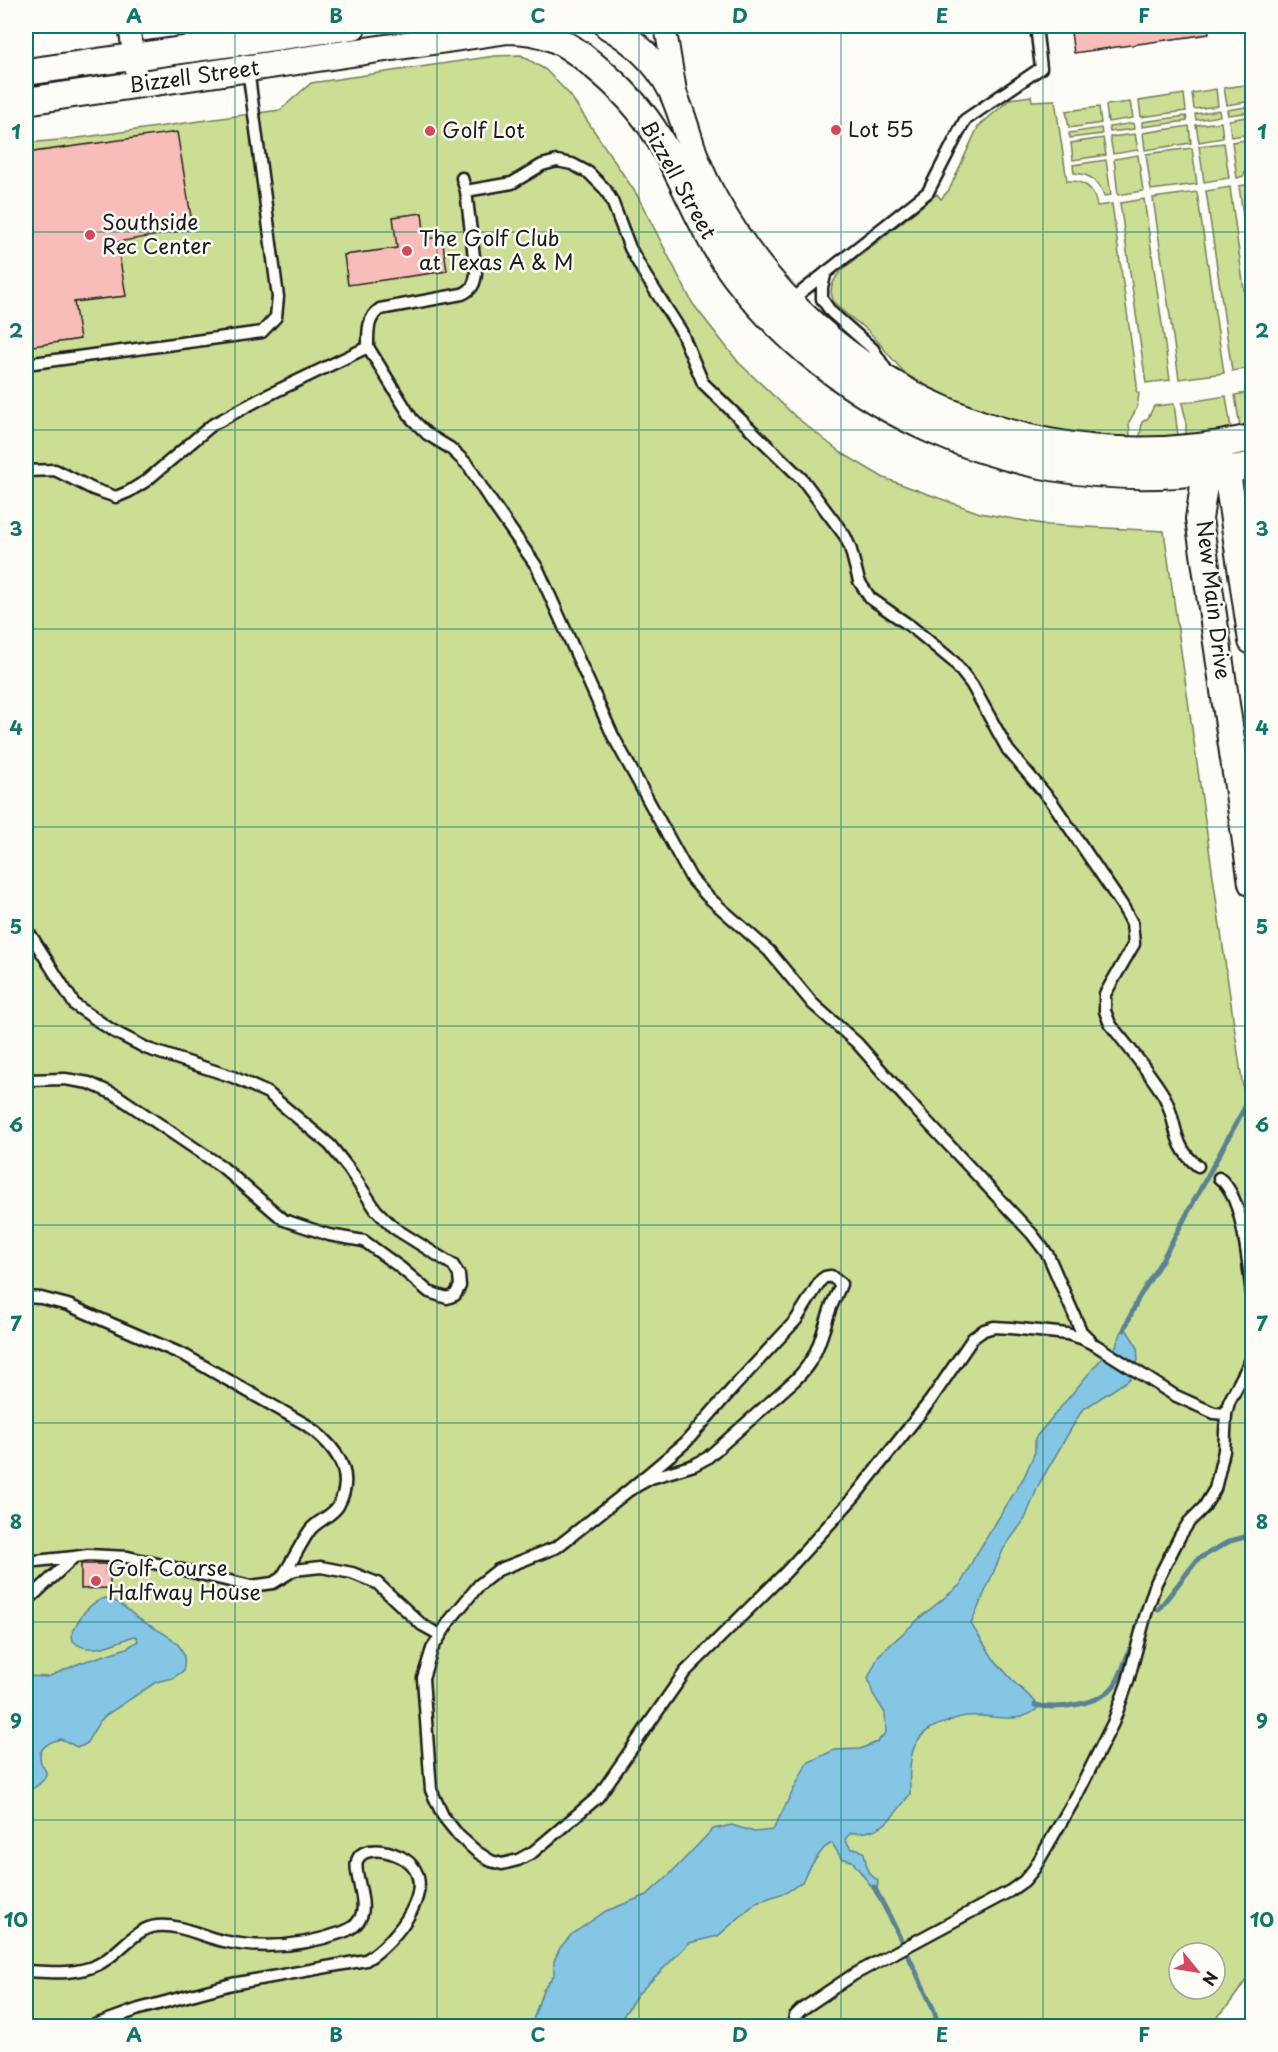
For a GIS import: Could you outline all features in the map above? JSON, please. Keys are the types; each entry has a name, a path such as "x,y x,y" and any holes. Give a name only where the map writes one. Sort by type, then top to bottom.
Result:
{"street":[{"path":"129,26 138,86"},
{"path":"349,26 349,54"},
{"name":"Bizzell Street","path":"26,101 138,86 349,26"},
{"name":"Bizzell Street","path":"608,26 626,37 649,59 670,86 678,103 696,159 716,202 780,310 806,350 850,385 895,412 946,436 1005,457 1048,467 1106,474 1161,475 1216,471 1252,465"},
{"path":"665,26 678,103"},
{"name":"Bizzell Street","path":"26,72 134,57 349,54 521,28 556,39 572,47 609,78 637,108 659,138 693,208 721,258 736,277 780,310 838,346 897,387 975,423 1019,436 1102,450 1184,449 1252,438"},
{"name":"New Main Drive","path":"1213,446 1216,471 1237,530 1252,641"},
{"name":"New Main Drive","path":"1216,471 1199,519 1252,883"},
{"path":"1161,475 1187,494 1196,508 1199,519"},
{"path":"1237,530 1242,496 1252,477"}],"lane":[{"path":"780,310 928,192 965,120 1041,69 1036,26"},
{"path":"26,364 262,332 276,317 278,297 245,56"},
{"path":"466,190 512,183 542,165 557,162 572,164 589,173 605,189 630,248 681,331 703,383 803,480 845,536 859,581 870,598 928,640 960,670 972,685 1008,750 1052,802 1122,905 1132,922 1134,944 1105,994 1105,1011 1110,1024 1164,1096 1178,1140 1189,1158 1198,1166"},
{"path":"462,178 466,190 476,273 475,283 469,291 462,294 380,309 373,314 370,323 368,347 412,419 426,434 450,448 469,466 537,567 613,736 691,878 707,896 770,951 813,1004 857,1043 1032,1234 1048,1255 1081,1331 1097,1346"},
{"path":"826,272 822,299 831,312 873,349 897,387"},
{"path":"26,471 55,470 93,489 116,497 146,481 212,425 368,347"},
{"path":"26,930 75,1005 113,1031 148,1049 233,1077 267,1093 330,1145 376,1210 394,1228 453,1265 459,1275 460,1286 455,1295 447,1298 429,1292 364,1241 329,1235 284,1220 221,1166 116,1095 89,1083 65,1078 26,1080"},
{"path":"1219,1178 1229,1187 1236,1205 1247,1253 1252,1295"},
{"path":"628,1491 651,1478 694,1465 707,1458 807,1369 815,1355 830,1308 838,1292 840,1284 838,1280 831,1276 821,1280 796,1320 686,1443 556,1547 498,1570 479,1585 440,1635 432,1649 423,1678 431,1790 443,1816 459,1836 491,1861 502,1864 518,1860 533,1852 598,1797 681,1677 723,1632 786,1572 854,1497 930,1401 973,1338 984,1330 994,1327 1067,1334 1097,1346 1199,1407 1214,1413 1226,1414"},
{"path":"26,1297 41,1298 68,1305 186,1356 324,1437 335,1450 344,1470 343,1490 338,1507 311,1529 281,1578"},
{"path":"793,2026 798,2013 815,1999 853,1975 1018,1886 1028,1877 1056,1833 1113,1724 1160,1575 1185,1528 1204,1507 1215,1489 1224,1451 1229,1402 1252,1358"},
{"path":"26,1562 88,1555 128,1557 251,1586 273,1583 294,1570 321,1567 352,1573 377,1583 422,1625 440,1635"},
{"path":"26,1602 74,1557"},
{"path":"26,1971 79,1971 99,1965 138,1934 154,1926 175,1926 221,1941 271,1946 293,1945 334,1935 355,1926 363,1911 361,1886 355,1867 360,1855 367,1851 379,1850 395,1854 414,1866 420,1882 408,1917 380,1952 366,1960 232,1984 139,2009 92,2026"}],"green space":[{"path":"521,55 546,70 570,95 637,195 693,304 739,363 796,417 840,452 884,478 980,513 1048,525 1164,531 1244,1095 1252,1172 1252,1971 1226,2008 1206,2026 26,2026 26,143 71,139 280,110 311,83 495,56"},
{"path":"1252,84 1252,101 1227,105 1224,88"},
{"path":"1216,89 1218,106 1194,109 1192,93"},
{"path":"1184,94 1186,111 1141,117 1139,101"},
{"path":"1031,96 1032,101 1055,100 1067,181 1079,182 1088,186 1094,194 1097,206 1112,204 1137,384 1136,391 1139,393 1137,408 1129,422 1130,437 1058,430 1035,425 989,412 927,388 905,373 871,334 842,311 832,298 833,282 840,272 937,194 941,199 949,190 978,127 1010,99"},
{"path":"1130,102 1133,118 1108,122 1106,105"},
{"path":"1252,106 1252,112 1228,115 1227,110"},
{"path":"1099,107 1101,123 1069,128 1066,111"},
{"path":"1219,110 1220,116 1196,120 1195,114"},
{"path":"1186,116 1187,121 1142,127 1142,122"},
{"path":"1252,116 1252,134 1231,137 1229,120"},
{"path":"1221,122 1223,138 1199,142 1196,125"},
{"path":"1133,123 1134,129 1110,132 1109,127"},
{"path":"1189,126 1191,143 1145,150 1143,133"},
{"path":"1101,128 1102,134 1070,138 1069,133"},
{"path":"1135,134 1138,150 1113,154 1110,137"},
{"path":"1103,138 1106,155 1073,160 1071,143"},
{"path":"1252,139 1244,176 1237,178 1232,142"},
{"path":"1224,143 1229,178 1204,182 1199,146"},
{"path":"1192,148 1197,184 1151,190 1146,154"},
{"path":"1138,155 1143,191 1118,195 1114,159"},
{"path":"1106,160 1111,195 1104,196 1100,186 1093,179 1074,173 1073,165"},
{"path":"1252,184 1252,283 1239,186"},
{"path":"1230,187 1252,348 1252,368 1232,371 1206,191"},
{"path":"1197,192 1224,373 1179,379 1153,198"},
{"path":"1144,199 1170,380 1146,383 1120,203"},
{"path":"1252,392 1252,425 1240,427 1235,395"},
{"path":"1226,396 1231,428 1186,435 1186,420 1182,403"},
{"path":"1174,404 1178,436 1140,437 1142,422 1148,418 1154,406"}],"water":[{"path":"1124,1326 1137,1346 1138,1360 1130,1379 1082,1410 1039,1484 1025,1519 1004,1548 971,1624 993,1658 1040,1706 1023,1717 959,1717 923,1734 913,1750 910,1794 904,1803 886,1823 872,1831 851,1833 845,1839 851,1849 858,1849 864,1853 868,1872 878,1881 877,1890 874,1890 852,1861 841,1858 832,1843 824,1848 802,1882 787,1892 757,1902 718,1936 689,1943 637,1995 620,2021 620,2026 531,2026 543,1990 554,1975 554,1961 560,1948 571,1935 606,1911 647,1895 713,1829 732,1825 754,1832 773,1830 807,1763 834,1750 860,1749 877,1742 886,1732 885,1713 873,1694 868,1678 879,1655 960,1585 1024,1477 1035,1452 1035,1438 1101,1359 1115,1348"},
{"path":"106,1598 119,1603 138,1618 171,1638 182,1651 183,1671 173,1678 156,1682 106,1715 86,1744 77,1747 61,1739 47,1744 40,1755 46,1772 44,1779 26,1793 26,1676 48,1677 80,1663 127,1648 138,1641 135,1636 104,1647 88,1648 73,1641 72,1635 80,1617 94,1603"}],"building":[{"path":"1070,26 1208,26 1209,34 1074,53"},
{"name":"Southside Rec Center","path":"177,132 193,229 117,242 126,296 74,302 80,339 26,347 26,153"},
{"name":"The Golf Club at Texas A & M","path":"422,213 425,239 442,237 447,271 348,285 344,255 397,248 393,217"},
{"name":"Golf Course Halfway House","path":"81,1564 106,1564 106,1573 110,1573 110,1588 81,1589"}],"waterway":[{"path":"1124,1330 1138,1299 1162,1260 1252,1094"},
{"path":"1158,1610 1198,1559 1230,1541 1252,1535"},
{"path":"1035,1705 1067,1706 1100,1697 1115,1684 1130,1649"},
{"path":"874,1887 933,2008 939,2026"}],"place":[{"name":"Lot 55","path":"836,130"},
{"name":"Golf Lot","path":"430,131"},
{"name":"Southside Rec Center","path":"90,235"},
{"name":"The Golf Club at Texas A & M","path":"407,251"},
{"name":"Golf Course Halfway House","path":"96,1581"}]}
